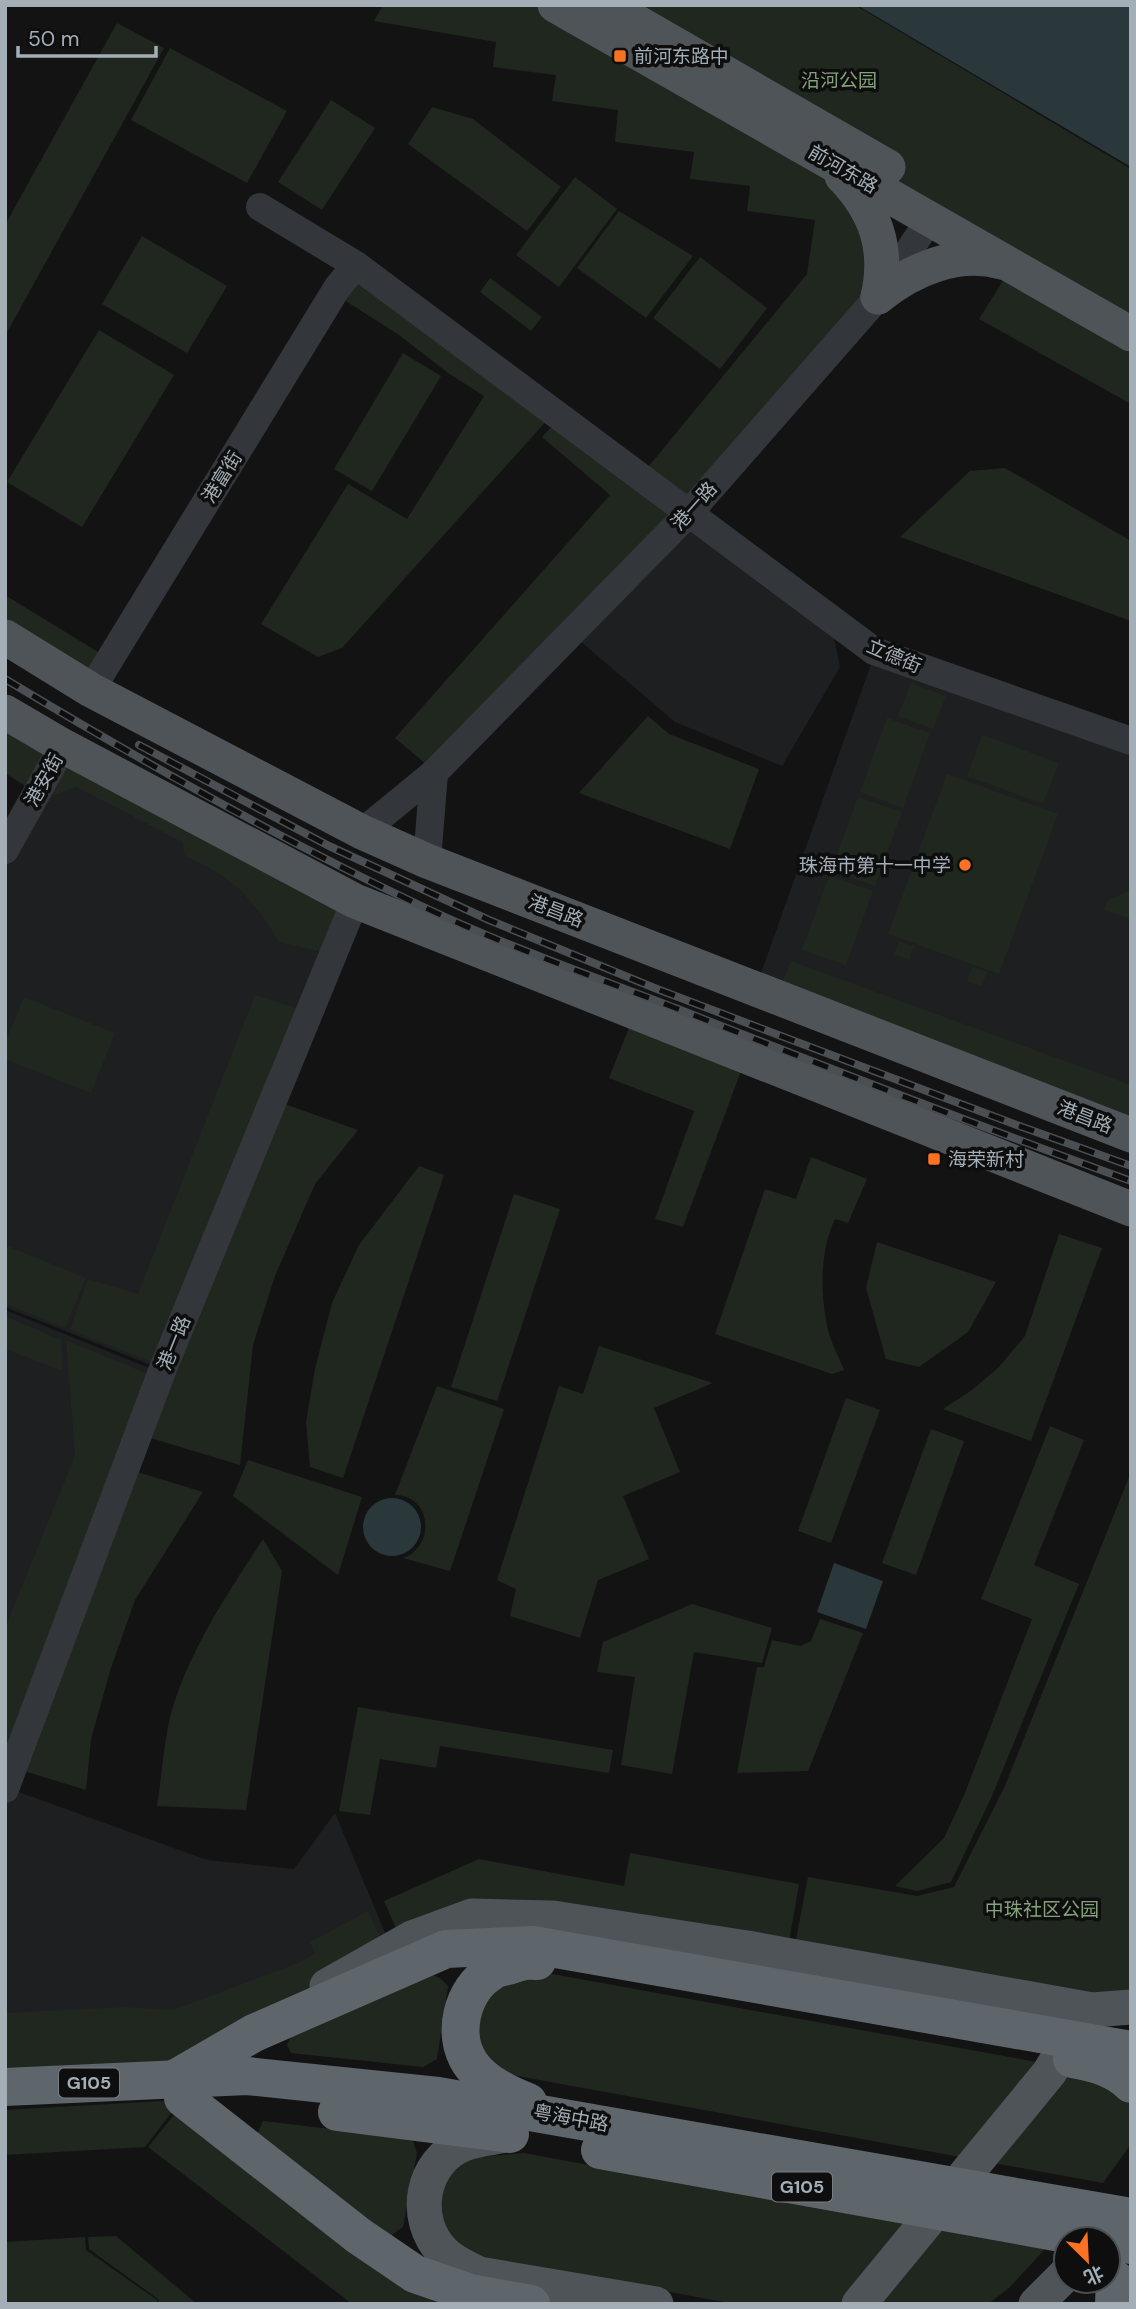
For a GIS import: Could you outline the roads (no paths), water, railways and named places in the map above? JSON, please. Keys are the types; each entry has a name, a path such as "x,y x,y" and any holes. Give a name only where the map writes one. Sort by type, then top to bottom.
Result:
{"highway":[{"path":"545,2296 470,2293 415,2274 359,2236 178,2089 254,2033 446,1949 533,1945 1047,2045 1100,2066 1131,2084"},
{"path":"573,2119 505,2093 470,2063 461,2044 460,2016 471,1991 491,1972 527,1959 1047,2045 1131,2050"},
{"name":"粤海中路","path":"5,2109 178,2089 247,2076 438,2096 1131,2217"},
{"name":"粤海中路","path":"5,2087 178,2089 264,2103 509,2134 1052,2231"}],"main road":[{"name":"前河东路","path":"555,5 1131,334"},
{"name":"前河东路","path":"607,5 1131,306"},
{"path":"804,147 839,173 859,193 874,221 881,247 883,274 878,296"},
{"path":"878,296 920,269 950,261 991,259 1009,264"},
{"name":"港昌路","path":"5,637 91,690 362,832 427,861 1131,1135"},
{"path":"5,712 63,746 355,901 1131,1209"},
{"path":"254,2033 336,1980 412,1938 472,1916 566,1920 747,1948 1092,2010 1131,2007"},
{"path":"859,2304 1049,2073 1076,2028 1092,2010"},
{"path":"509,2134 463,2144 441,2160 427,2179 423,2197 425,2217 442,2251 458,2264 479,2274 545,2296 656,2304"},
{"path":"1105,2225 1131,2192"},
{"path":"415,2274 451,2297 470,2304"},
{"path":"1036,2304 1052,2288"}],"street":[{"path":"260,207 356,265 688,514"},
{"name":"港一路","path":"362,832 434,773 688,514 878,296 930,219"},
{"name":"港富街","path":"91,690 337,288 356,265"},
{"name":"立德街","path":"688,514 874,651 1131,741"},
{"name":"港安街","path":"5,850 63,746"},
{"path":"427,861 434,773"},
{"name":"港一路","path":"5,1789 162,1371 355,901"}],"railway":[{"path":"5,679 109,741 268,829 461,924 847,1075 1131,1181"},
{"path":"139,745 329,846 489,920 657,989 1131,1166"}],"place":[{"name":"前河东路中","path":"620,56"},
{"name":"珠海市第十一中学","path":"965,865"},
{"name":"海荣新村","path":"934,1159"}],"park label":[{"name":"沿河公园","path":"839,80"},
{"name":"中珠社区公园","path":"1042,1909"}]}
